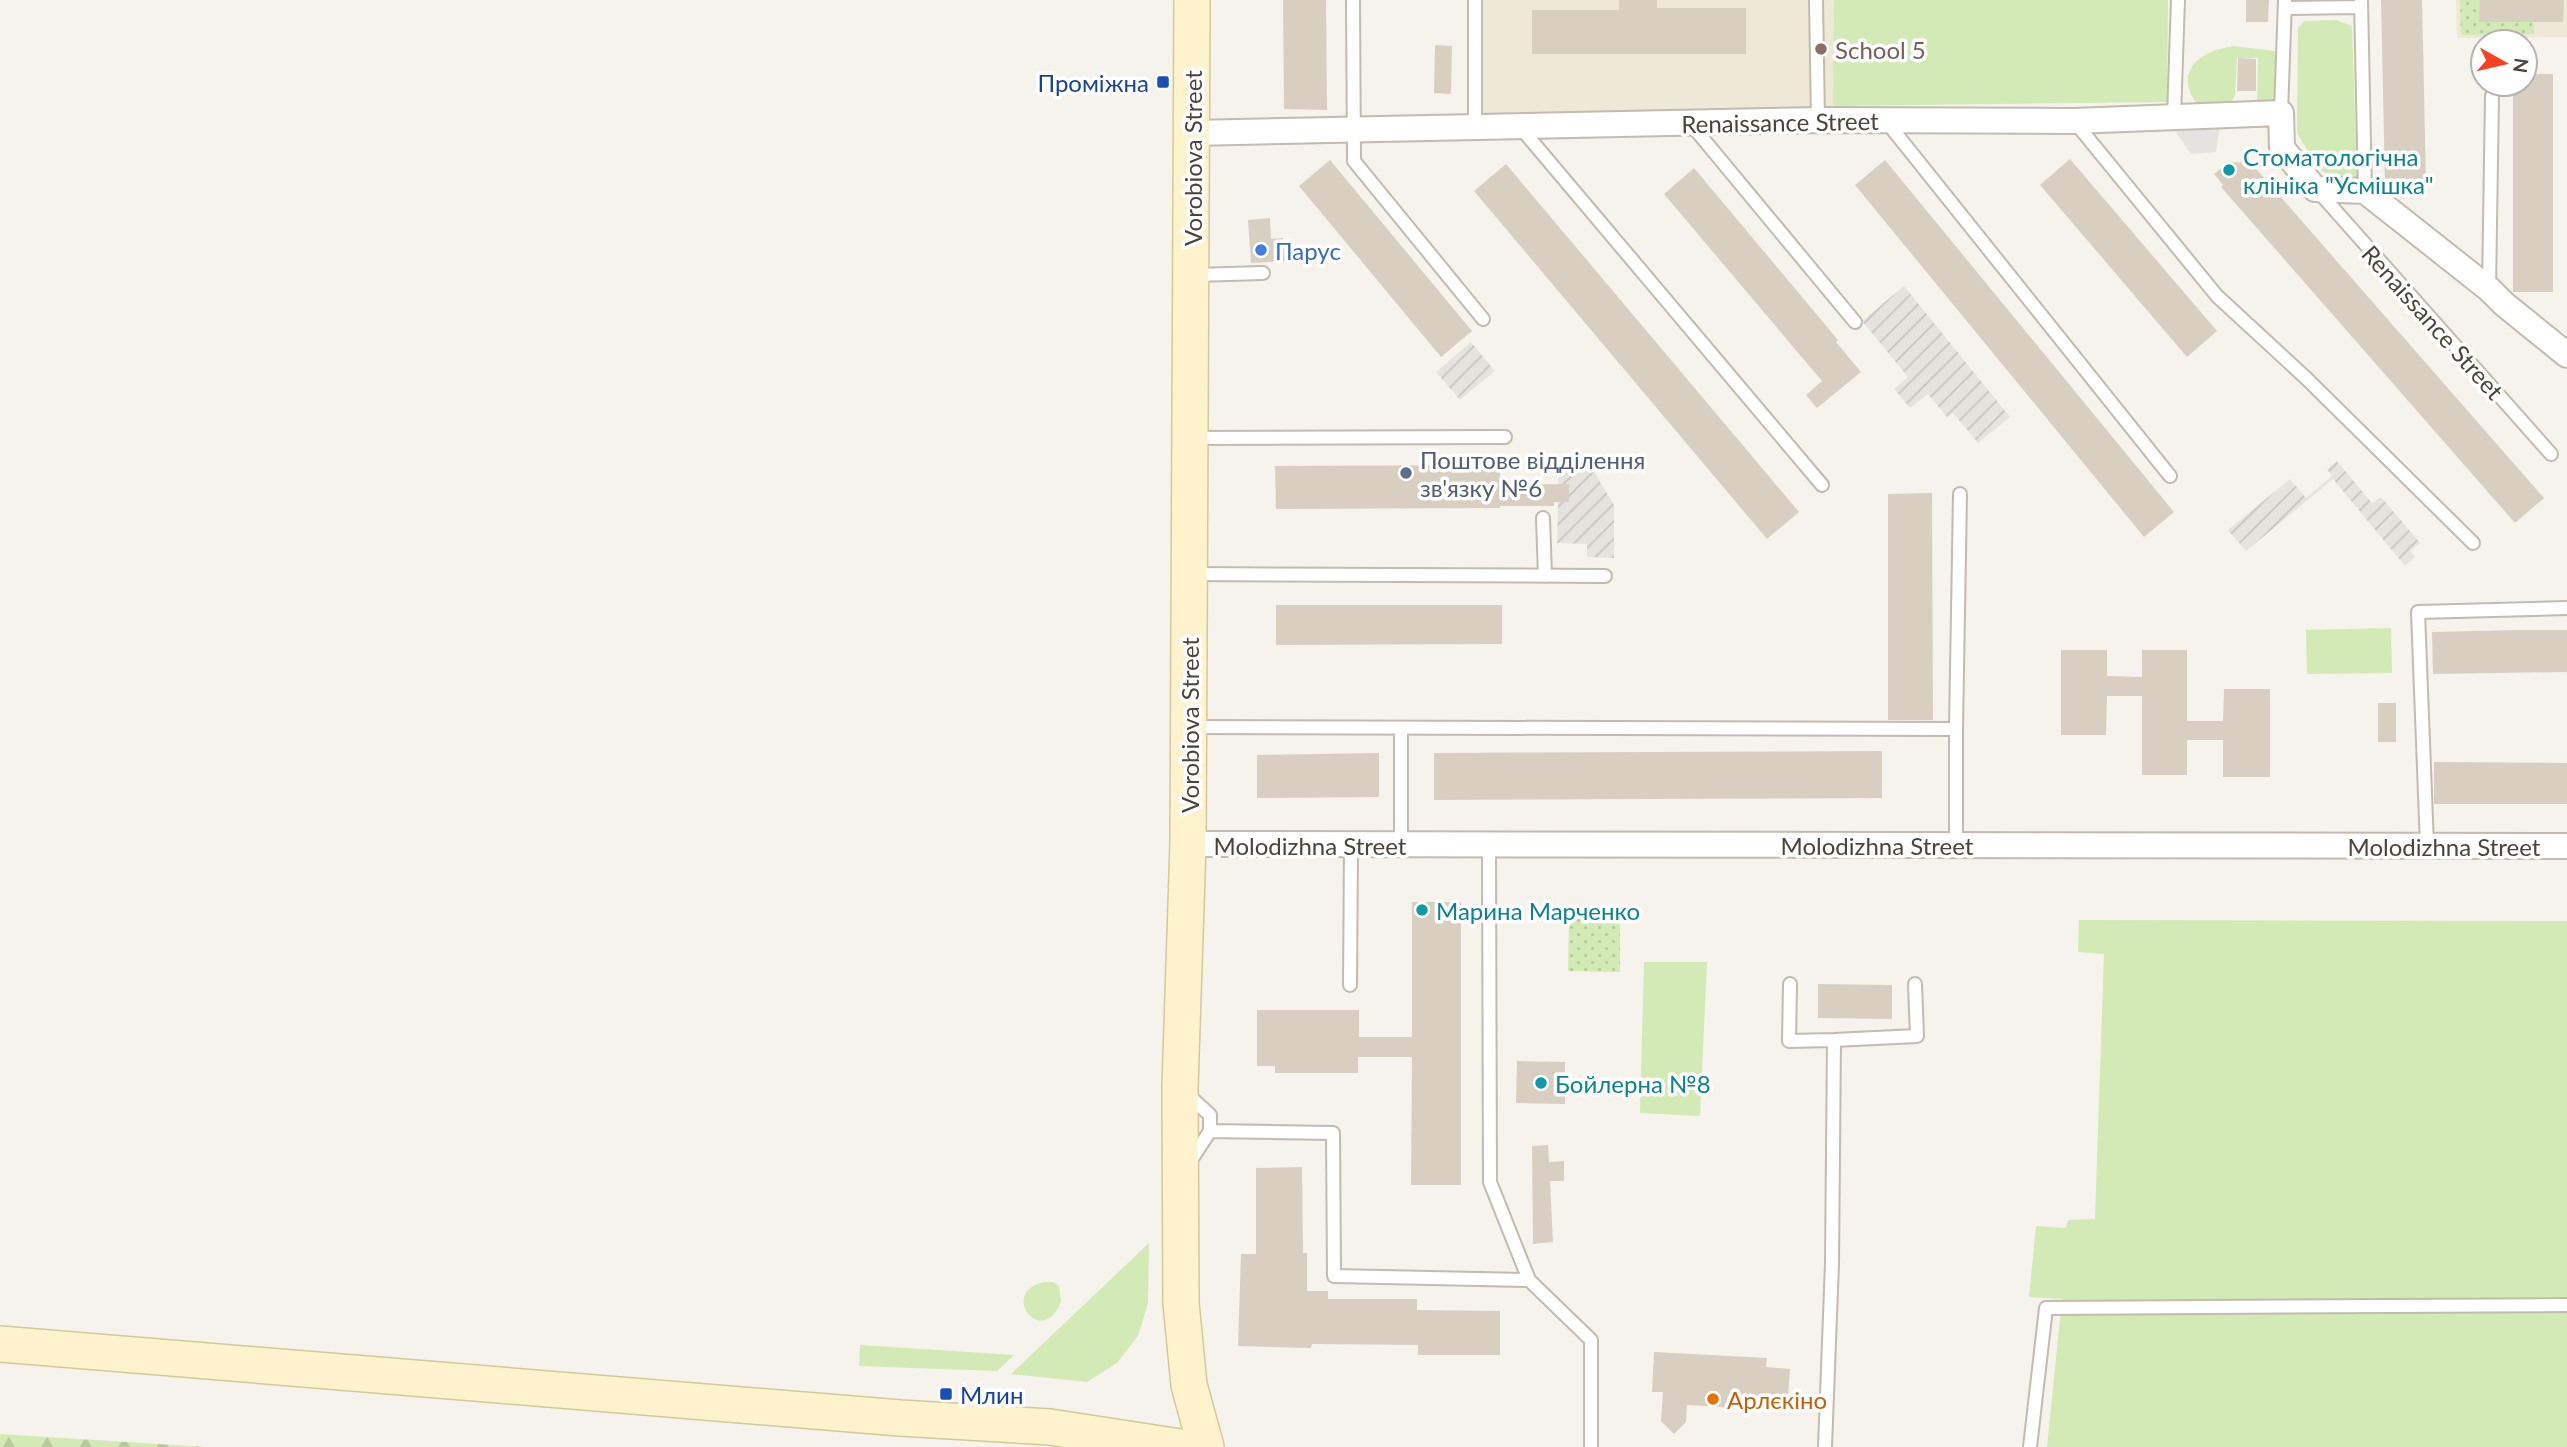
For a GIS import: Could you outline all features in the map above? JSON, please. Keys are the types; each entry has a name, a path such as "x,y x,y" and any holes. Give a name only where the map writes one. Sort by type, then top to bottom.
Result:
{"main road":[{"name":"Vorobiova Street","path":"1192,0 1189,727 1180,1087 1181,1303 1189,1385 1206,1447"},
{"path":"0,1344 900,1418 1050,1427 1180,1447"}],"street":[{"name":"Renaissance Street","path":"1191,133 1818,120 2074,121 2281,113 2283,148 2315,189"},
{"path":"2315,189 2365,191"},
{"name":"Renaissance Street","path":"2365,191 2567,355"},
{"name":"Molodizhna Street","path":"1188,845 2567,846"}],"lane":[{"path":"1353,0 1354,161 1483,319"},
{"path":"1475,0 1475,127"},
{"path":"1816,0 1818,120"},
{"path":"2174,117 2178,0"},
{"path":"2281,113 2285,4 2361,3 2365,191"},
{"path":"2489,289 2491,98"},
{"path":"1886,120 2170,476"},
{"path":"2074,121 2217,296 2307,379 2473,543"},
{"path":"1690,123 1855,322"},
{"path":"1520,127 1822,485"},
{"name":"Renaissance Street","path":"2315,189 2552,454"},
{"path":"1192,275 1263,274"},
{"path":"1191,438 1505,437"},
{"path":"1956,845 1960,495"},
{"path":"1543,518 1545,576"},
{"path":"1190,574 1605,576"},
{"path":"2427,846 2418,611 2567,608"},
{"path":"1189,727 1956,729"},
{"path":"1401,728 1401,846"},
{"path":"1489,845 1490,1182 1529,1280 1591,1340 1591,1447"},
{"path":"1350,985 1351,846"},
{"path":"1790,984 1789,1041 1917,1036 1916,984"},
{"path":"1825,1447 1832,1262 1834,1040"},
{"path":"1180,1087 1210,1115 1210,1131 1181,1175"},
{"path":"1210,1131 1333,1133 1334,1276 1529,1280"},
{"path":"2030,1447 2046,1308 2567,1305"}],"shaded area":[{"name":"School 5","path":"1483,0 2161,0 2160,98 1482,115"},
{"path":"2456,0 2567,0 2567,37 2539,37 2539,28 2469,28 2469,38 2457,38"},
{"path":"2220,124 2216,152 2191,154 2173,128"},
{"path":"1904,286 2010,417 1978,443 1953,413 1947,417 1928,394 1910,408 1894,389 1908,377 1862,321"},
{"path":"1471,342 1495,371 1460,400 1436,372"},
{"path":"1559,455 1585,457 1614,505 1614,558 1587,557 1587,544 1557,543"},
{"path":"2337,461 2372,503 2381,497 2420,543 2410,551 2415,557 2405,566 2333,479 2246,551 2228,530 2290,479 2306,498 2332,476 2327,469"}],"green space":[{"path":"1834,0 2168,0 2167,102 1833,106"},
{"path":"2460,0 2535,0 2534,28 2469,28 2469,35 2461,35"},
{"path":"2336,20 2352,26 2357,177 2330,176 2318,168 2297,133 2298,28 2304,21"},
{"path":"2233,46 2275,51 2276,87 2270,106 2257,106 2258,58 2237,58 2235,96 2228,106 2203,109 2191,94 2188,78 2194,63 2211,52"},
{"path":"2391,628 2392,673 2307,674 2306,630"},
{"path":"1569,917 1620,917 1620,972 1568,971"},
{"path":"2079,920 2567,921 2567,1447 2047,1447 2062,1299 2029,1297 2036,1226 2066,1228 2068,1220 2095,1219 2104,954 2078,952"},
{"path":"1644,962 1707,962 1700,1116 1640,1113"},
{"path":"1149,1243 1148,1303 1138,1336 1117,1363 1087,1382 1011,1374"},
{"path":"1053,1282 1059,1286 1061,1302 1053,1315 1044,1320 1035,1319 1024,1305 1025,1296 1031,1287"},
{"path":"860,1345 1014,1355 997,1371 859,1366"},
{"path":"0,1434 205,1447 0,1447"}],"building":[{"path":"1283,0 1326,0 1327,110 1284,109"},
{"path":"1619,0 1657,0 1657,8 1746,8 1746,54 1532,54 1532,10 1619,10"},
{"path":"2246,0 2269,0 2268,22 2246,22"},
{"path":"2381,0 2422,0 2426,182 2385,183"},
{"path":"2480,0 2564,0 2563,22 2479,22"},
{"path":"1435,45 1452,46 1451,94 1434,93"},
{"path":"2238,58 2256,59 2256,91 2237,91"},
{"path":"2539,74 2553,74 2553,292 2513,292 2513,98 2539,98"},
{"path":"2070,159 2217,331 2187,357 2040,185"},
{"path":"1330,160 1472,331 1441,357 1299,186"},
{"path":"1885,160 2174,512 2144,537 1855,185"},
{"path":"2229,162 2251,163 2544,498 2515,523 2221,187 2223,185 2214,174"},
{"path":"1506,164 1799,512 1767,539 1474,191"},
{"path":"1694,168 1838,340 1836,342 1861,372 1817,408 1806,395 1822,381 1664,194"},
{"name":"Парус","path":"1270,218 1271,239 1283,238 1285,261 1251,263 1248,220"},
{"path":"1500,465 1500,485 1569,484 1569,502 1554,502 1554,506 1500,508 1276,509 1275,466"},
{"path":"1932,493 1933,720 1888,720 1888,494"},
{"path":"1276,605 1502,605 1502,644 1276,645"},
{"path":"2567,630 2567,672 2433,674 2432,632"},
{"path":"2061,650 2107,650 2107,676 2142,677 2142,650 2187,650 2187,721 2223,721 2224,689 2270,689 2270,777 2223,777 2223,740 2187,740 2187,775 2142,775 2142,696 2107,696 2106,735 2061,735"},
{"path":"2378,703 2396,703 2396,742 2378,742"},
{"path":"1882,751 1882,798 1434,800 1434,753"},
{"path":"1379,753 1379,797 1257,798 1257,755"},
{"path":"2434,762 2567,763 2567,804 2434,804"},
{"path":"1412,902 1461,902 1461,1185 1411,1185 1412,1057 1358,1057 1358,1073 1275,1073 1275,1066 1257,1066 1257,1010 1359,1010 1359,1037 1412,1037"},
{"path":"1818,984 1892,985 1892,1019 1818,1018"},
{"name":"Бойлерна №8","path":"1517,1061 1565,1062 1565,1104 1516,1103"},
{"path":"1548,1145 1549,1162 1564,1161 1564,1181 1550,1181 1553,1242 1533,1244 1532,1146"},
{"path":"1302,1167 1303,1253 1307,1253 1307,1291 1328,1291 1328,1299 1417,1299 1417,1310 1500,1311 1500,1355 1418,1355 1418,1345 1312,1344 1311,1348 1238,1346 1241,1254 1256,1254 1256,1168"},
{"name":"Арлєкіно","path":"1654,1352 1767,1358 1766,1367 1790,1369 1787,1410 1687,1405 1686,1422 1674,1434 1661,1421 1663,1392 1652,1392"}],"place":[{"name":"School 5","path":"1821,49"},
{"name":"Проміжна","path":"1163,82"},
{"name":"Стоматологічна клініка \"Усмішка\"","path":"2229,170"},
{"name":"Парус","path":"1261,250"},
{"name":"Поштове відділення зв'язку №6","path":"1406,473"},
{"name":"Марина Марченко","path":"1422,910"},
{"name":"Бойлерна №8","path":"1541,1083"},
{"name":"Млин","path":"946,1394"},
{"name":"Арлєкіно","path":"1713,1399"}]}
